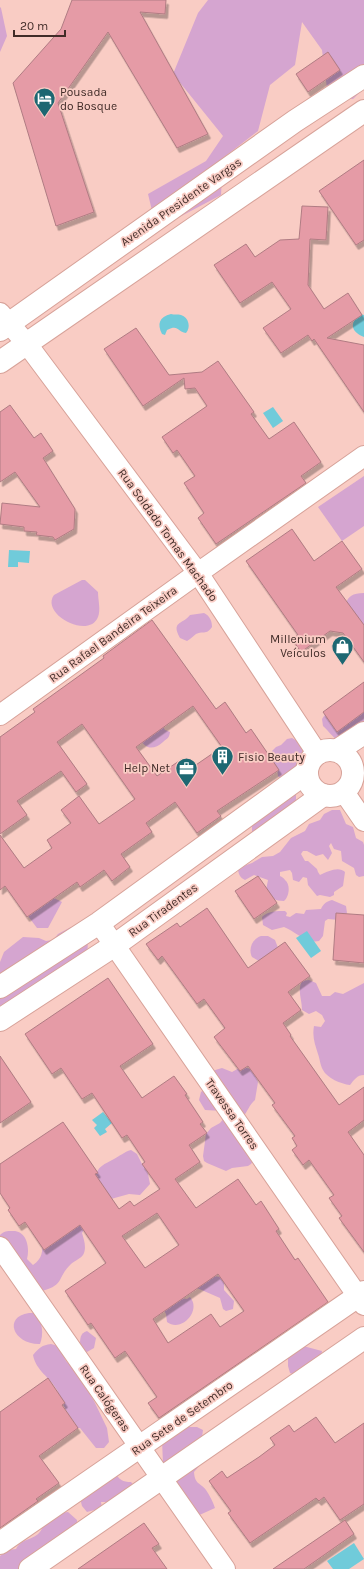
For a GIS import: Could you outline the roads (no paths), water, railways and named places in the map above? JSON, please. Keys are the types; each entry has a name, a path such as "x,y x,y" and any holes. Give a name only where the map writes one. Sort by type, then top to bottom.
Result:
{"main road":[{"name":"Avenida Presidente Vargas","path":"3,322 295,121 364,76"},
{"path":"0,362 364,111"},
{"path":"295,121 314,146"},
{"path":"338,750 364,733"},
{"path":"331,749 338,750 350,759 354,777 338,795 323,795 311,786 307,772 308,765 317,753 331,749"},
{"path":"0,987 99,923 307,772"},
{"name":"Rua Tiradentes","path":"0,1020 115,945 323,795"},
{"name":"Rua Sete de Setembro","path":"0,1543 362,1298"},
{"path":"30,1569 364,1338"}],"street":[{"name":"Rua Soldado Tomas Machado","path":"3,322 27,344 198,573 317,753"},
{"name":"Rua Rafael Bandeira Teixeira","path":"0,715 364,456"},
{"path":"354,777 364,821"},
{"name":"Travessa Torres","path":"99,923 362,1298"},
{"name":"Rua Calógeras","path":"0,1247 224,1569"}],"water":[{"path":"360,314 364,315 364,337 356,333 353,327 356,317"},
{"path":"167,315 181,315 186,318 189,326 186,333 176,328 171,328 167,330 165,335 162,334 159,324 160,321"},
{"path":"273,407 283,421 273,428 263,413"},
{"path":"9,550 30,551 29,563 18,562 18,567 8,567"},
{"path":"307,931 321,951 311,958 296,938"},
{"path":"103,1112 112,1123 105,1129 107,1132 100,1136 94,1128 97,1125 92,1120"},
{"path":"354,1543 364,1559 349,1569 333,1569 327,1561"}],"place":[{"name":"Pousada do Bosque","path":"44,118"},
{"name":"Millenium Veículos","path":"342,666"},
{"name":"Fisio Beauty","path":"223,776"},
{"name":"Help Net","path":"186,788"}]}
